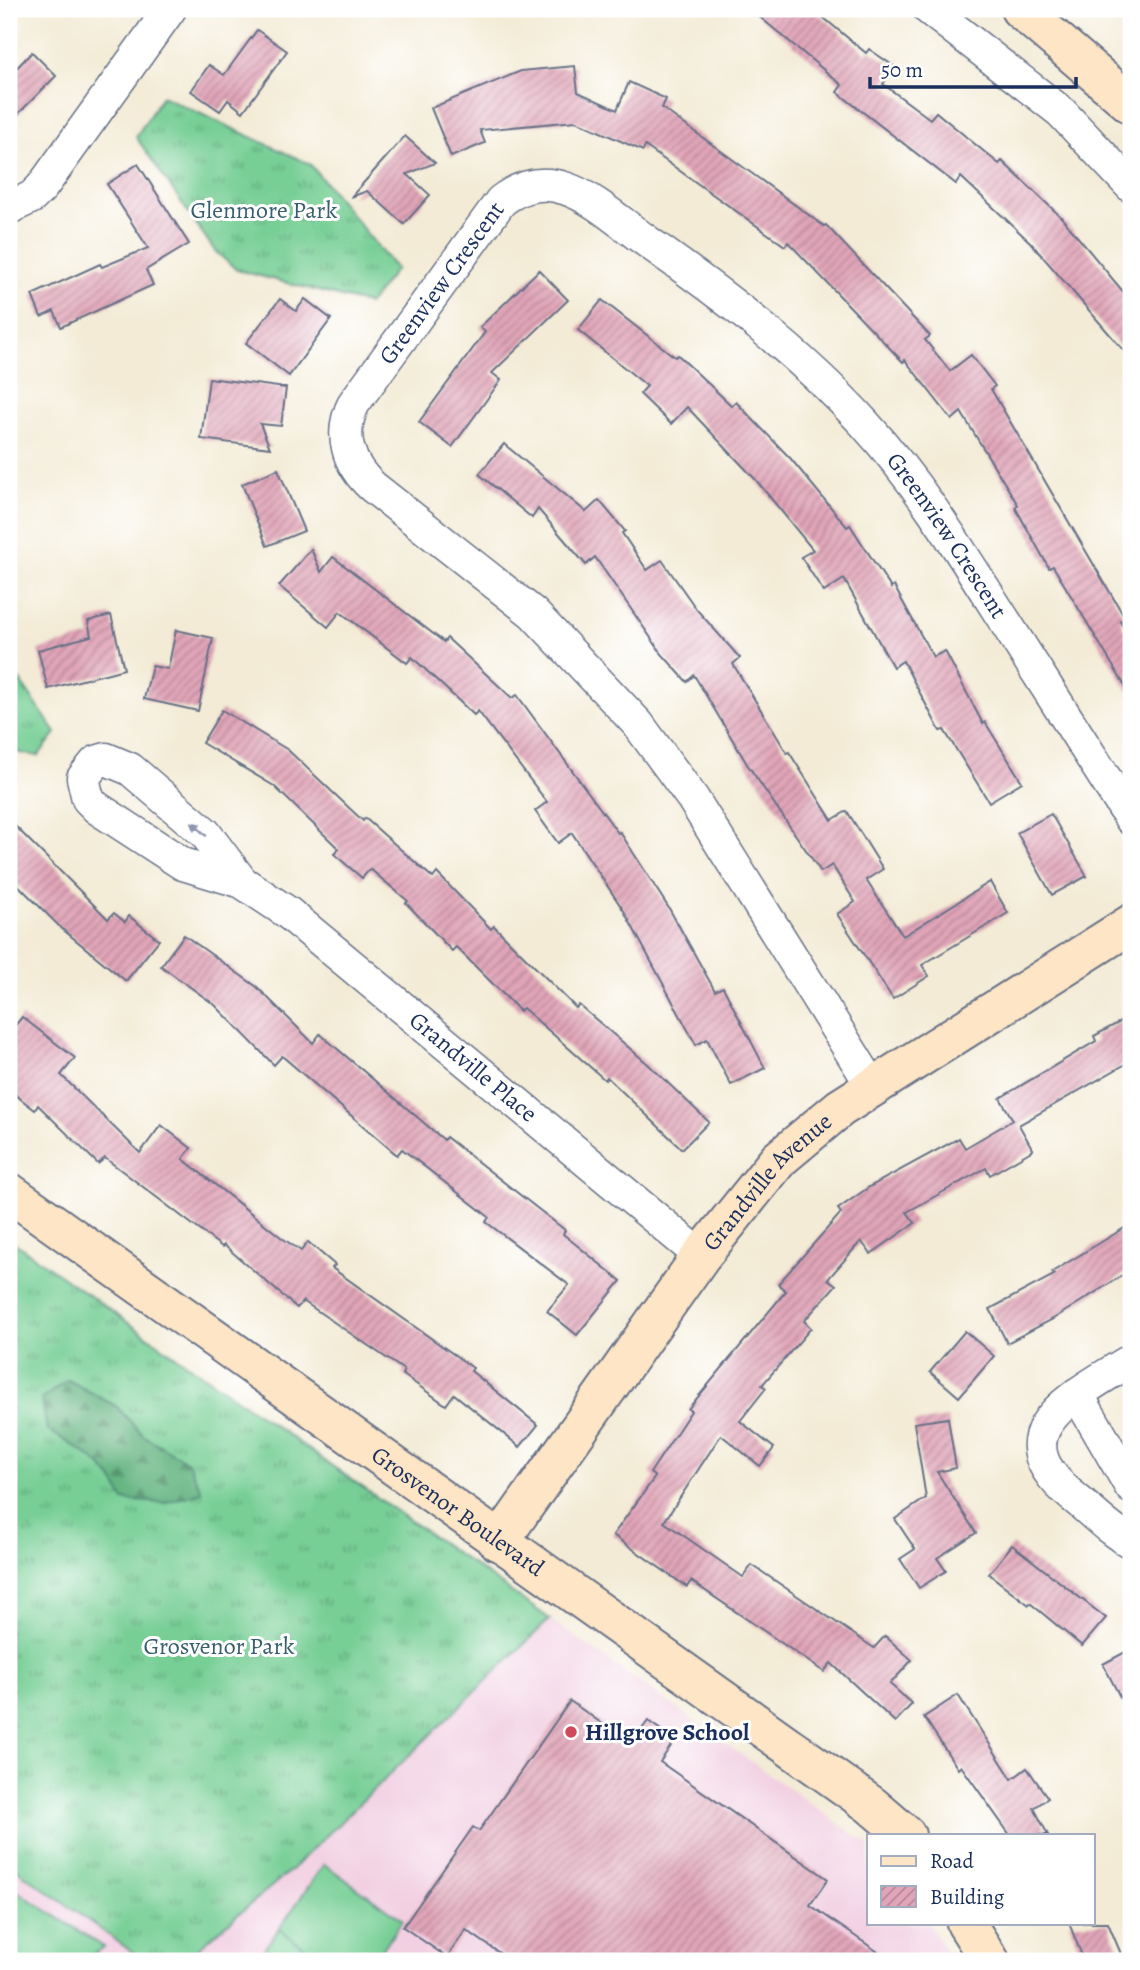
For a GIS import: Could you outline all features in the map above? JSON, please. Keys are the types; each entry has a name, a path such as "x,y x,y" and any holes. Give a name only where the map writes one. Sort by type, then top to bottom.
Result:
{"street":[{"path":"9,208 32,197 41,187 170,9"},
{"path":"929,9 1061,112 1131,186"},
{"path":"1020,9 1131,104"},
{"name":"Greenview Crescent","path":"873,1087 693,799 638,724 533,613 492,577 373,487 356,469 350,456 346,427 354,403 501,201 520,189 541,183 557,184 584,197 734,304 833,392 878,439 930,505 1131,819"},
{"name":"Grandville Place","path":"242,881 183,864 97,808 83,789 83,778 88,769 106,759 130,769 205,833 242,881 307,929 701,1256"},
{"name":"Grandville Avenue","path":"499,1542 701,1256 779,1159 811,1129 873,1087 1131,924"},
{"name":"Grosvenor Boulevard","path":"9,1192 871,1805 905,1834"},
{"path":"1131,1360 1055,1410 1042,1427 1039,1447 1056,1483 1131,1542"},
{"path":"1077,1394 1131,1487"},
{"path":"967,1924 990,1961"}],"shaded area":[{"name":"Hillgrove School","path":"550,1619 867,1844 867,1924 929,1924 952,1961 183,1961 292,1869"},
{"path":"9,1864 145,1961 9,1961"}],"green space":[{"name":"Glenmore Park","path":"162,96 310,164 396,269 369,304 237,270 215,251 136,137"},
{"path":"9,665 56,733 38,756 9,751"},
{"name":"Grosvenor Park","path":"9,1239 550,1619 292,1869 183,1961 145,1961 9,1864"},
{"path":"68,1380 116,1406 144,1436 188,1462 202,1492 163,1503 123,1500 118,1488 102,1467 82,1451 47,1430 42,1399"},
{"path":"324,1864 403,1920 374,1961 324,1961 279,1929"},
{"path":"9,1886 104,1947 85,1961 9,1961"},
{"path":"279,1929 324,1961 255,1961"}],"building":[{"path":"750,9 813,9 866,53 869,49 895,67 883,84 930,119 936,112 999,164 1002,161 1061,217 1131,301 1131,359 1030,242 961,177 956,184 837,92 842,85"},
{"path":"257,30 287,51 243,112 228,100 220,111 191,91 209,65 224,75"},
{"path":"32,52 56,76 9,123 9,76"},
{"path":"575,66 578,92 617,110 629,82 666,99 662,108 826,225 930,336 925,340 950,371 971,355 995,386 991,389 1125,618 1120,621 1131,640 1131,696 1053,566 1049,568 1015,507 1018,505 961,412 952,420 905,360 903,362 788,242 785,246 645,146 643,151 576,121 480,130 485,143 451,157 431,108 521,71"},
{"path":"405,136 435,163 407,174 430,195 404,224 367,191 351,197"},
{"path":"138,164 189,244 146,270 153,285 61,327 54,311 41,317 32,295 100,264 102,267 148,248 107,184"},
{"path":"539,270 568,300 492,373 501,380 452,447 419,422 485,332 480,327"},
{"path":"280,299 296,311 305,299 331,319 289,376 246,343"},
{"path":"602,300 675,357 678,355 732,406 736,402 791,459 847,527 850,525 891,588 894,586 933,657 945,651 983,724 985,722 1022,782 989,802 944,730 940,731 903,661 893,667 844,579 824,592 801,557 813,550 756,480 687,407 671,424 640,394 647,386 578,330"},
{"path":"209,378 286,388 281,426 260,424 270,448 201,439"},
{"path":"504,444 586,512 599,500 625,531 622,533 647,570 662,560 697,610 740,658 733,664 832,820 847,811 883,869 866,880 903,936 990,882 1008,913 922,965 929,976 893,999 837,914 855,902 832,865 821,872 747,764 694,675 687,682 662,654 595,557 586,565 538,509 532,518 479,474"},
{"path":"278,469 304,531 267,546 242,484"},
{"path":"311,549 321,572 333,557 444,642 447,638 512,698 517,695 618,833 620,832 670,910 715,991 723,987 765,1068 731,1085 707,1039 696,1045 624,911 572,833 558,843 535,811 547,802 478,711 474,715 412,657 407,663 340,612 328,627 279,586"},
{"path":"111,615 124,669 48,689 38,650 91,636 88,621"},
{"path":"176,630 213,638 198,711 144,699 152,666 168,669"},
{"path":"222,710 288,750 363,821 365,818 433,878 437,873 491,929 494,926 576,1008 579,1005 648,1064 709,1122 682,1149 607,1077 605,1080 523,1008 520,1011 456,947 452,951 406,903 408,901 370,869 362,878 334,854 339,849 274,786 202,743"},
{"path":"1051,814 1087,876 1052,895 1017,833"},
{"path":"9,820 108,919 114,913 125,922 129,916 159,940 126,981 61,928 9,876"},
{"path":"184,935 257,987 313,1043 320,1034 444,1140 446,1137 565,1230 563,1234 621,1281 577,1335 547,1311 569,1285 486,1222 489,1217 402,1149 397,1155 282,1056 274,1065 215,1005 161,966"},
{"path":"1131,1016 1131,1061 1019,1125 1033,1150 990,1175 986,1168 907,1212 915,1223 871,1254 861,1241 828,1279 836,1285 804,1321 811,1328 762,1385 766,1388 740,1421 774,1448 760,1466 721,1435 664,1522 743,1577 752,1565 874,1648 885,1636 912,1660 890,1684 912,1704 895,1722 831,1663 824,1672 691,1581 687,1587 613,1535 655,1477 650,1473 691,1411 688,1409 786,1291 778,1284 841,1213 838,1209 869,1187 959,1138 965,1148 1013,1120 1000,1098 1096,1041 1094,1036"},
{"path":"22,1017 75,1058 61,1075 140,1153 161,1125 191,1148 183,1159 282,1238 301,1251 308,1242 335,1265 332,1268 473,1368 471,1371 538,1425 520,1447 454,1394 446,1405 402,1374 404,1370 303,1301 297,1308 224,1245 222,1247 105,1158 98,1164 38,1105 35,1110 9,1090 9,1033"},
{"path":"1131,1224 1131,1270 1053,1319 1007,1343 990,1309 1054,1275 1052,1272"},
{"path":"965,1331 994,1356 959,1397 930,1372"},
{"path":"948,1418 956,1468 937,1472 976,1533 937,1558 946,1571 919,1588 900,1559 915,1549 895,1519 926,1498 914,1423"},
{"path":"1012,1545 1106,1618 1082,1646 1030,1603 1029,1605 989,1574"},
{"path":"1131,1649 1131,1718 1103,1664"},
{"path":"958,1695 1012,1779 1027,1768 1048,1798 1034,1808 1047,1834 1009,1834 961,1766 958,1769 924,1717"},
{"path":"570,1701 631,1744 648,1721 675,1740 660,1762 828,1879 810,1905 891,1961 511,1961 466,1930 447,1957 403,1927 473,1827 479,1831"},
{"path":"1108,1923 1124,1961 1084,1961 1069,1924"}],"place":[{"name":"Hillgrove School","path":"571,1732"}]}
